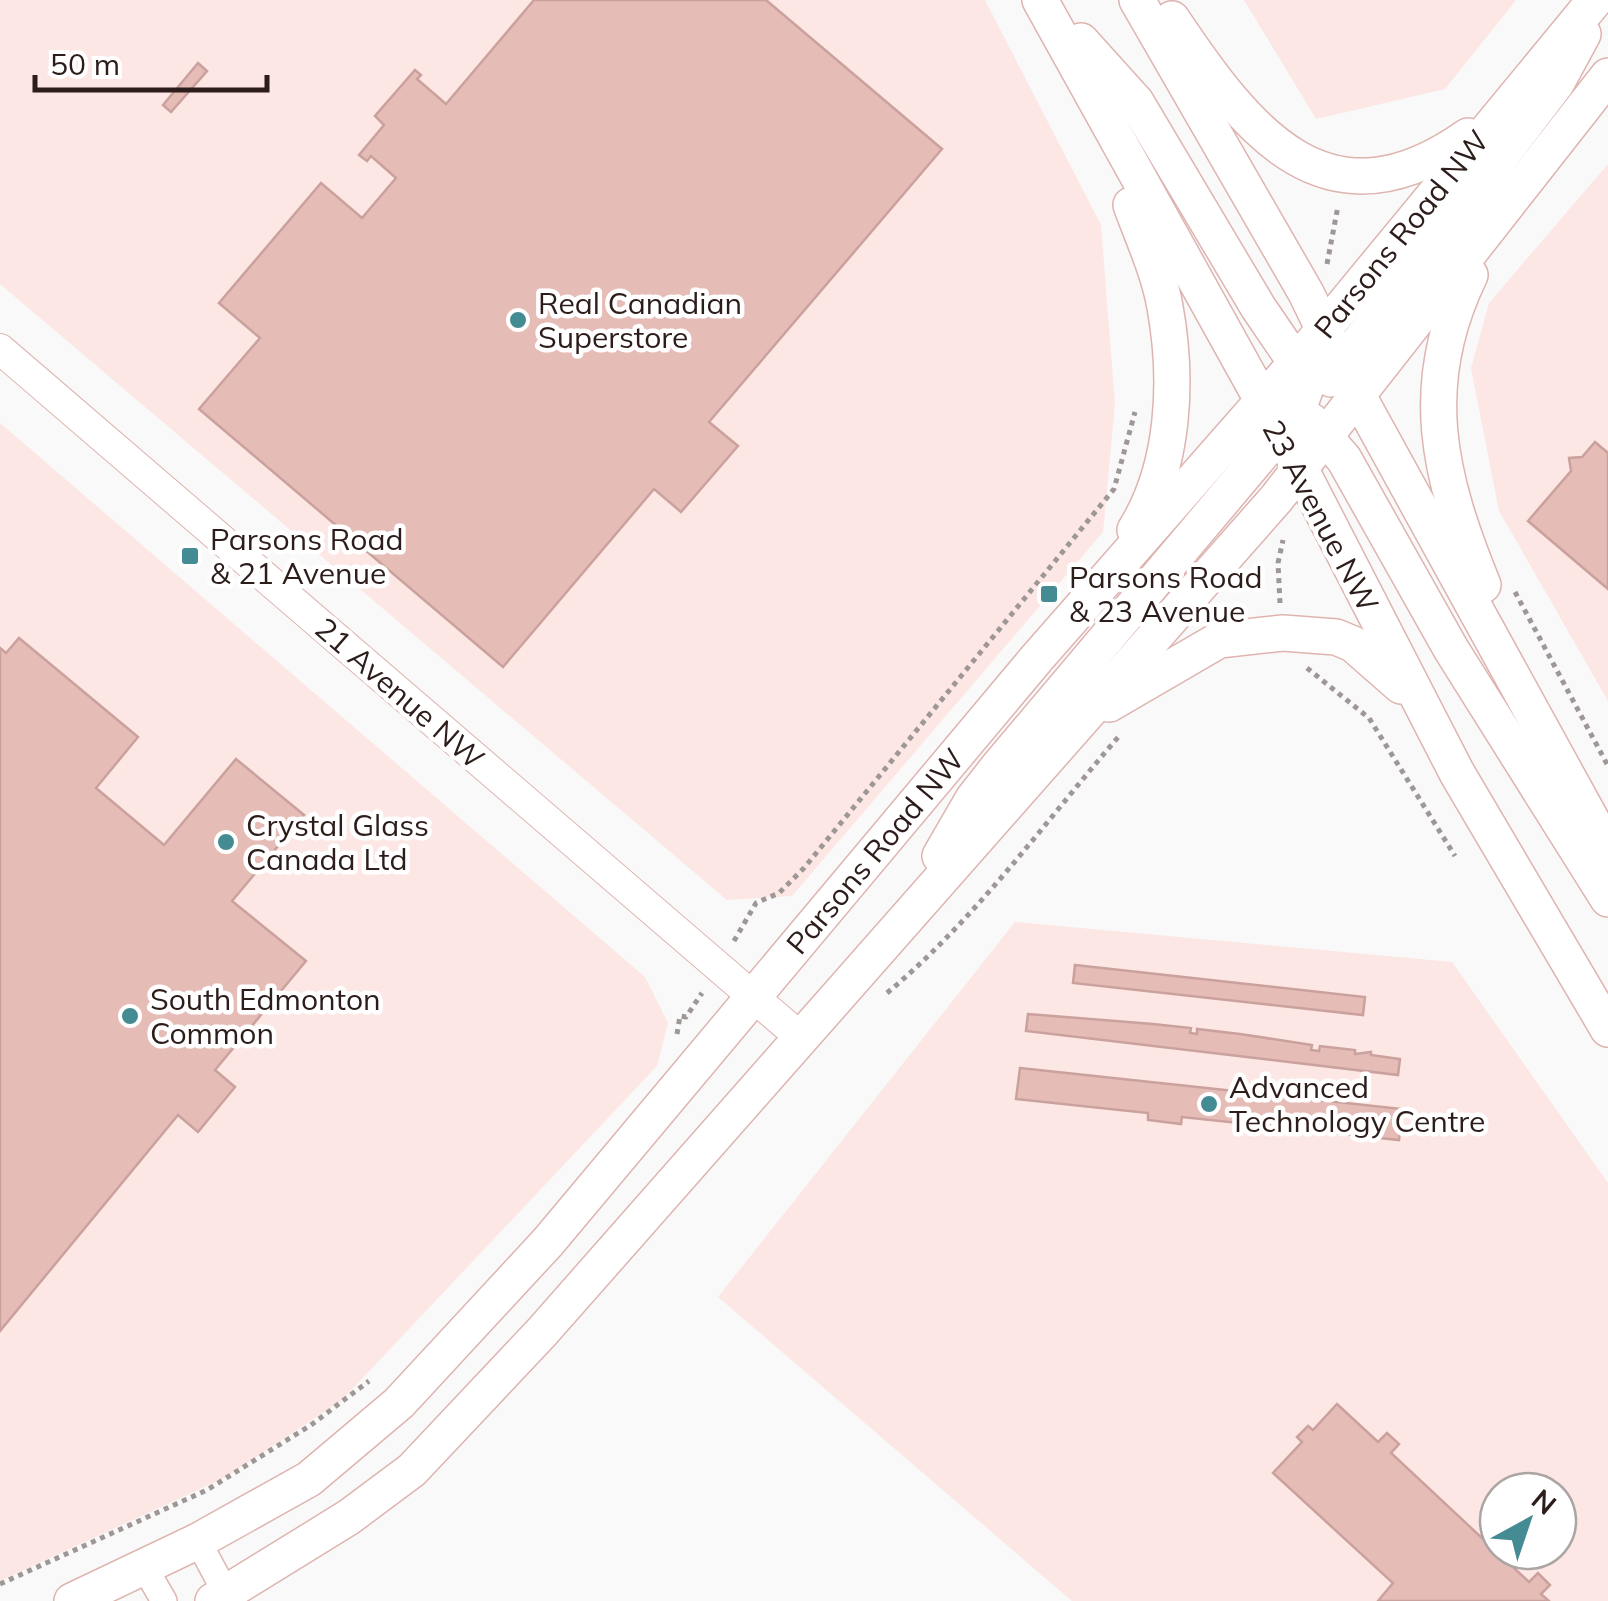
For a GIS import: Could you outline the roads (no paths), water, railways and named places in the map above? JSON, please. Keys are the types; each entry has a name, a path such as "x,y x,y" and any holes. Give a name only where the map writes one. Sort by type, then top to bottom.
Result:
{"main road":[{"name":"23 Avenue NW","path":"1042,0 1261,403 1307,407"},
{"path":"1042,0 1136,102 1307,407 1451,650 1608,899"},
{"path":"1137,0 1325,328 1340,363 1608,850"},
{"path":"1159,0 1224,94 1274,146 1308,166 1334,173 1378,174 1449,149 1470,134 1542,60"},
{"path":"924,896 942,849 972,799 1307,407 1556,84 1596,0"},
{"name":"Parsons Road NW","path":"1325,328 1542,60 1596,0"},
{"name":"Parsons Road NW","path":"72,1601 198,1542 309,1479 399,1403 548,1242 1036,658 1261,403 1307,407 1360,398 1608,76"},
{"path":"1036,658 1144,516 1165,454 1172,396 1165,305 1088,83"},
{"path":"1563,134 1474,267 1459,298 1438,376 1439,448 1466,544 1488,595 1608,826"},
{"path":"1307,407 1325,328"},
{"name":"Parsons Road NW","path":"223,1599 349,1517 412,1470 662,1200 800,1037 1301,470 1307,407"},
{"name":"23 Avenue NW","path":"1301,470 1422,709 1608,1029"},
{"path":"1072,727 1196,650 1219,640 1283,633 1324,635 1353,644 1422,709"}],"street":[{"name":"21 Avenue NW","path":"0,349 800,1037"},
{"path":"198,1542 223,1599"},
{"path":"146,1568 164,1601"}],"place":[{"name":"Real Canadian Superstore","path":"518,320"},
{"name":"Parsons Road & 21 Avenue","path":"190,556"},
{"name":"Parsons Road & 23 Avenue","path":"1049,594"},
{"name":"Crystal Glass Canada Ltd","path":"226,842"},
{"name":"South Edmonton Common","path":"130,1016"},
{"name":"Advanced Technology Centre","path":"1209,1104"}]}
